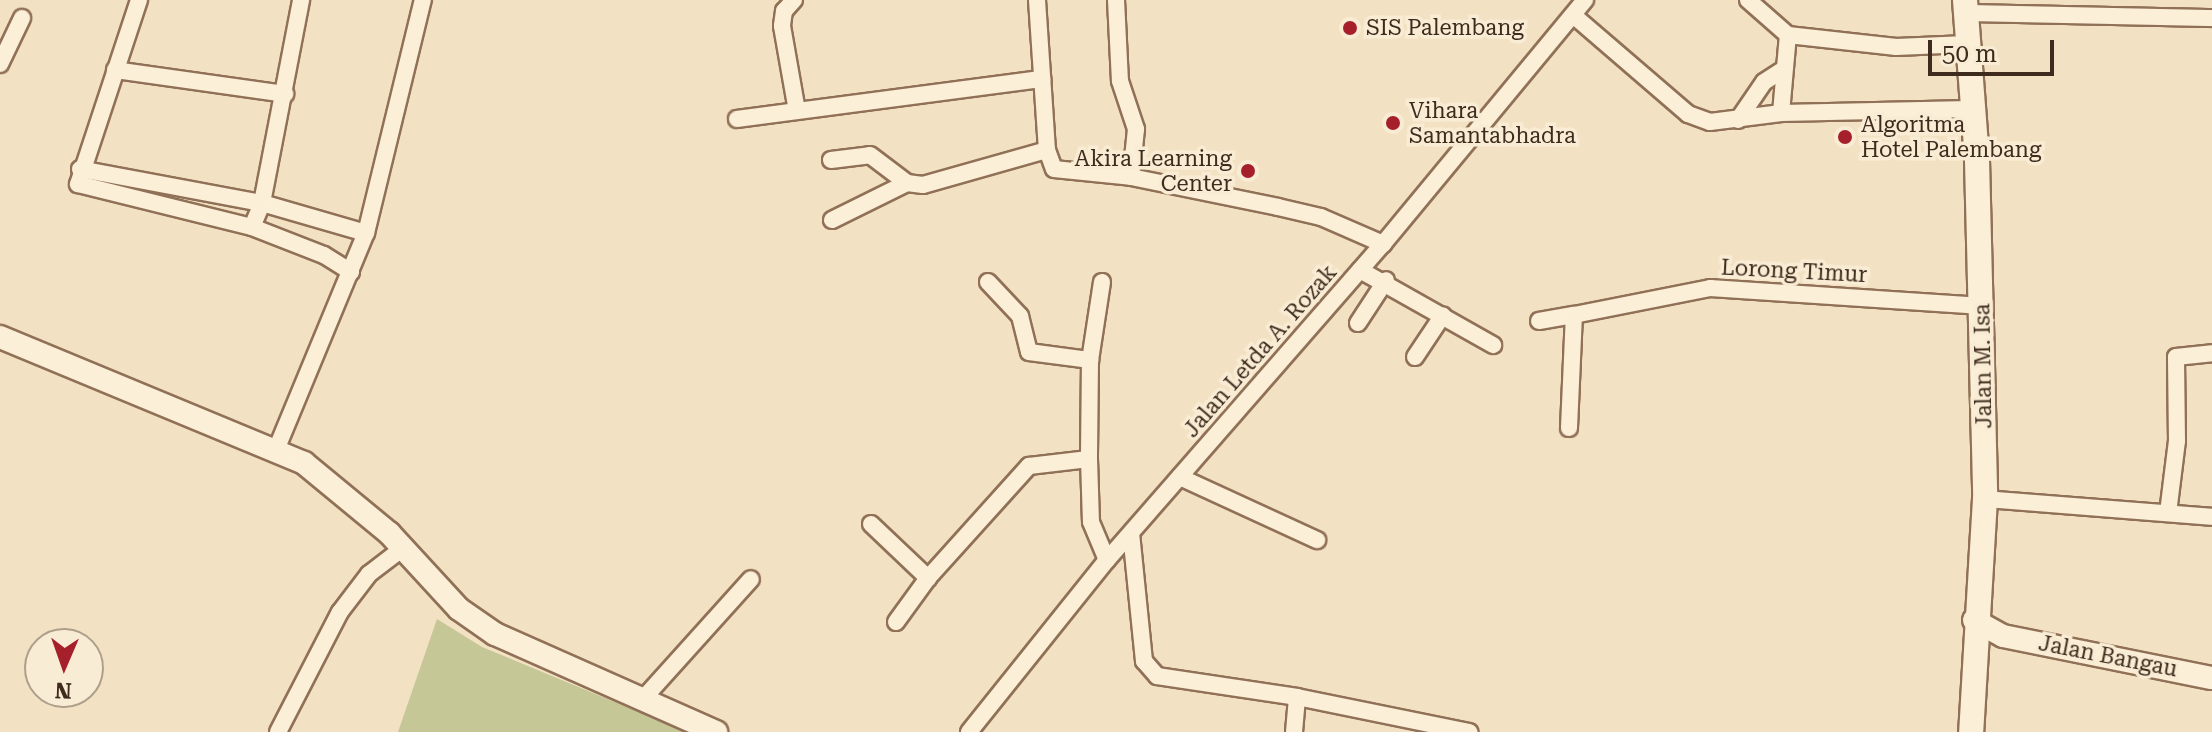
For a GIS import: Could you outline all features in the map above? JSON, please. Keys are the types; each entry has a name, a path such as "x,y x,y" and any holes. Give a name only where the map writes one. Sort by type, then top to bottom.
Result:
{"main road":[{"name":"Jalan M. Isa","path":"1965,6 1970,109 1977,160 1985,499 1974,620 1971,732"}],"street":[{"path":"139,0 77,182 88,189 252,227 324,255 351,272"},
{"path":"252,227 262,203 301,0"},
{"path":"276,450 366,233 423,0"},
{"path":"794,0 784,11 782,26 797,111"},
{"path":"1037,0 1047,150 1051,167 1061,173 1131,177 1321,217 1383,244"},
{"path":"1116,0 1120,81 1136,129 1131,177"},
{"name":"Jalan Letda A. Rozak","path":"969,732 1107,560 1383,244 1585,0"},
{"path":"1748,0 1788,35 1896,47 1967,44"},
{"path":"1965,6 2212,18"},
{"path":"1573,15 1688,114 1710,122 1781,113 1970,109"},
{"path":"0,64 22,18"},
{"path":"1781,113 1788,35"},
{"path":"1738,120 1764,82 1784,69"},
{"path":"115,70 285,94"},
{"path":"737,119 1042,79"},
{"path":"831,160 870,155 907,183 923,185 1047,150"},
{"path":"80,169 262,203 366,233"},
{"path":"832,220 907,183"},
{"path":"1360,270 1386,280 1493,345"},
{"path":"1358,323 1386,280"},
{"path":"988,282 1020,316 1029,352 1090,360"},
{"path":"1102,282 1090,360 1089,459 1091,522 1107,560"},
{"name":"Lorong Timur","path":"1539,321 1710,288 1982,306"},
{"path":"1415,357 1443,315"},
{"path":"1569,428 1574,315"},
{"path":"0,337 276,450 328,480 403,548 459,609 495,634 716,732"},
{"path":"2168,513 2177,441 2176,357 2212,353"},
{"path":"896,622 928,578 1029,466 1089,459"},
{"path":"1180,477 1317,540"},
{"path":"1985,499 2212,517"},
{"path":"871,524 928,578"},
{"path":"1131,533 1148,669 1166,680 1297,697 1469,732"},
{"path":"278,732 340,612 369,574 403,548"},
{"path":"643,699 751,579"},
{"name":"Jalan Bangau","path":"1974,620 2003,636 2212,678"},
{"path":"1974,650 2003,636"},
{"path":"1294,732 1297,697"}],"green space":[{"path":"437,619 482,647 687,732 398,732"}],"place":[{"name":"SIS Palembang","path":"1350,28"},
{"name":"Vihara Samantabhadra","path":"1393,123"},
{"name":"Algoritma Hotel Palembang","path":"1845,137"},
{"name":"Akira Learning Center","path":"1248,171"}]}
